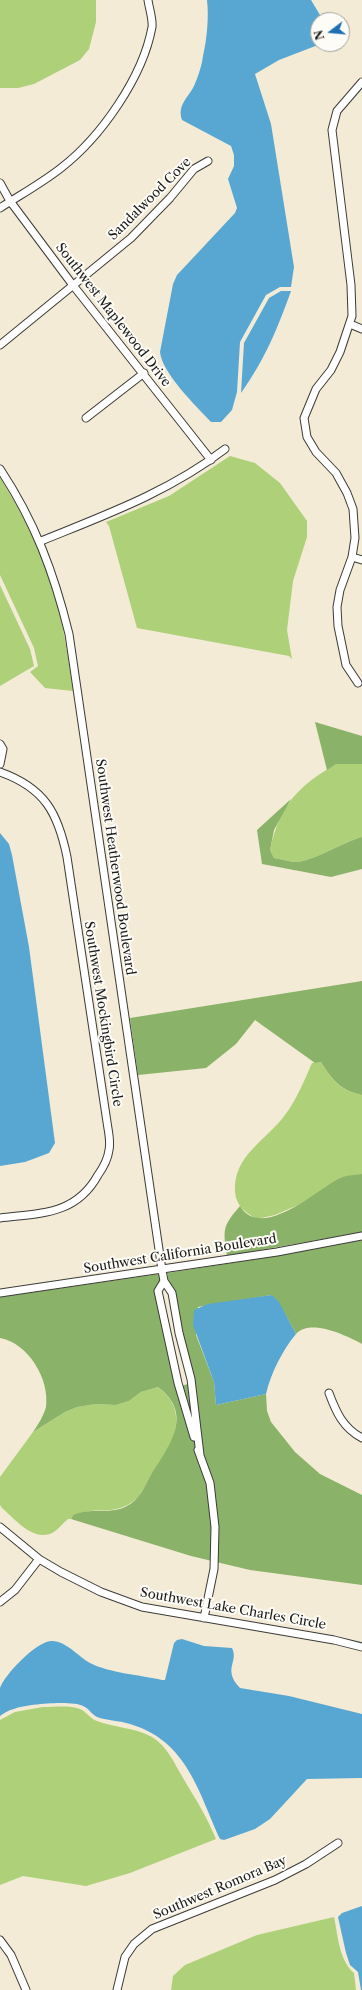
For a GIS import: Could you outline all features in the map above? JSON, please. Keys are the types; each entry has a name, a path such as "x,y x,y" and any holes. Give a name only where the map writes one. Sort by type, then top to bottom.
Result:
{"street":[{"path":"0,208 61,168 92,140 113,113 139,68 152,26 148,0"},
{"path":"358,683 346,665 338,626 337,608 340,590 352,557 355,538 354,521 349,498 336,473 313,447 307,437 304,418 316,389 331,370 340,352 350,324 351,285 332,130 337,111 362,82"},
{"name":"Sandalwood Cove","path":"0,345 72,284 130,238 170,198 194,169 208,160"},
{"name":"Southwest Maplewood Drive","path":"0,183 10,201 72,284 144,373 211,460"},
{"path":"350,324 362,329"},
{"path":"86,418 144,373"},
{"path":"41,541 143,500 211,460 225,449"},
{"name":"Southwest Heatherwood Boulevard","path":"0,469 41,541 58,588 69,634 162,1270 164,1281 172,1293 179,1333 188,1367 200,1455"},
{"path":"352,557 362,560"},
{"path":"0,744 3,749 0,764"},
{"name":"Southwest Mockingbird Circle","path":"0,772 13,776 34,789 49,808 61,830 67,857 110,1149 103,1168 90,1189 72,1204 51,1212 0,1218"},
{"name":"Southwest California Boulevard","path":"0,1293 277,1252 362,1236"},
{"name":"Southwest Heatherwood Boulevard","path":"164,1281 158,1291 175,1370 200,1455 210,1483 215,1526 214,1569 204,1618"},
{"path":"175,1370 188,1367"},
{"path":"329,1393 335,1410 344,1424 354,1434 362,1438"},
{"name":"Southwest Lake Charles Circle","path":"0,1527 39,1559 101,1592 142,1607 334,1640 362,1647"},
{"path":"0,1602 14,1590 39,1559"},
{"name":"Southwest Romora Bay","path":"116,1990 125,1957 134,1944 152,1929 274,1880 306,1864 338,1843"},
{"path":"0,1940 11,1955 26,1990"}],"green space":[{"path":"0,0 96,0 96,22 89,49 80,60 34,84 18,88 0,88"},
{"path":"230,456 255,463 280,483 307,521 307,537 293,581 287,630 292,659 289,656 137,628 109,526 106,522 169,496"},
{"path":"0,477 33,534 44,561 56,597 73,691 45,688 30,672 38,666 34,648 0,575"},
{"path":"0,585 30,649 34,666 0,686"},
{"path":"315,722 362,736 362,764 336,764 327,770"},
{"path":"336,764 362,764 362,837 309,859 293,862 274,858 270,850 274,834 285,809 301,789 322,772"},
{"path":"291,799 274,830 270,850 274,858 293,862 309,859 362,837 362,869 331,877 262,864 257,830"},
{"path":"362,981 362,1095 354,1093 338,1084 321,1062 315,1063 255,1020 236,1044 206,1068 138,1075 130,1018"},
{"path":"321,1062 337,1084 354,1093 362,1095 362,1174 340,1178 316,1195 298,1205 275,1215 257,1219 245,1211 237,1201 235,1192 239,1168 252,1149 285,1115 300,1090 312,1063"},
{"path":"362,1174 362,1232 227,1256 225,1229 230,1219 240,1206 249,1215 261,1218 274,1216 289,1210 341,1178"},
{"path":"362,1240 362,1344 338,1333 320,1328 303,1330 296,1334 272,1295 198,1307 196,1335 214,1382 216,1405 266,1394 267,1411 271,1422 295,1452 320,1474 362,1495 362,1585 250,1570 191,1556 71,1519 73,1515 86,1511 121,1509 135,1500 144,1488 171,1441 177,1419 175,1408 169,1397 158,1387 141,1392 129,1401 116,1405 96,1404 77,1407 65,1412 33,1432 41,1420 46,1407 44,1385 41,1374 28,1355 20,1347 10,1341 0,1338 0,1297 159,1274 174,1363 181,1386 188,1384 167,1273 277,1256"},
{"path":"158,1387 170,1400 176,1413 176,1427 172,1441 165,1455 139,1496 131,1503 116,1509 82,1512 73,1515 71,1519 68,1519 54,1532 45,1535 31,1532 24,1528 2,1508 0,1505 0,1477 33,1432 65,1412 77,1407 96,1404 116,1405 129,1401 141,1392"},
{"path":"43,1707 67,1707 80,1709 95,1720 138,1731 158,1741 173,1761 205,1815 216,1839 130,1873 86,1886 23,1876 0,1885 0,1720 15,1712"},
{"path":"334,1917 342,1955 349,1968 354,1973 356,1990 171,1990 173,1976 185,1965 257,1935"}],"water":[{"path":"207,0 311,0 318,12 310,12 310,48 279,60 255,74 271,124 294,267 291,287 280,287 266,295 240,342 237,392 232,410 221,422 211,422 181,389 167,370 160,352 173,284 177,275 235,213 237,208 228,179 234,166 234,155 231,146 182,120 181,115 182,106 194,86 202,63 206,42 208,13"},
{"path":"281,291 291,291 281,319 270,344 241,393 244,343 269,298"},
{"path":"0,833 9,844 12,855 29,947 55,1143 49,1153 25,1162 0,1166"},
{"path":"272,1295 279,1302 296,1334 278,1362 266,1394 216,1405 214,1382 193,1325 194,1310 208,1304"},
{"path":"182,1639 204,1646 232,1648 234,1657 231,1671 232,1676 240,1688 289,1696 362,1714 362,1778 307,1779 270,1819 255,1829 224,1840 220,1839 197,1787 179,1756 151,1733 129,1724 97,1717 83,1706 70,1703 49,1703 20,1707 10,1710 0,1716 0,1688 3,1682 14,1667 37,1647 45,1643 56,1641 61,1643 72,1649 90,1663 106,1669 165,1680 174,1643 177,1640"},
{"path":"362,1906 361,1990 358,1972 350,1965 346,1953 338,1917 342,1913"}]}
